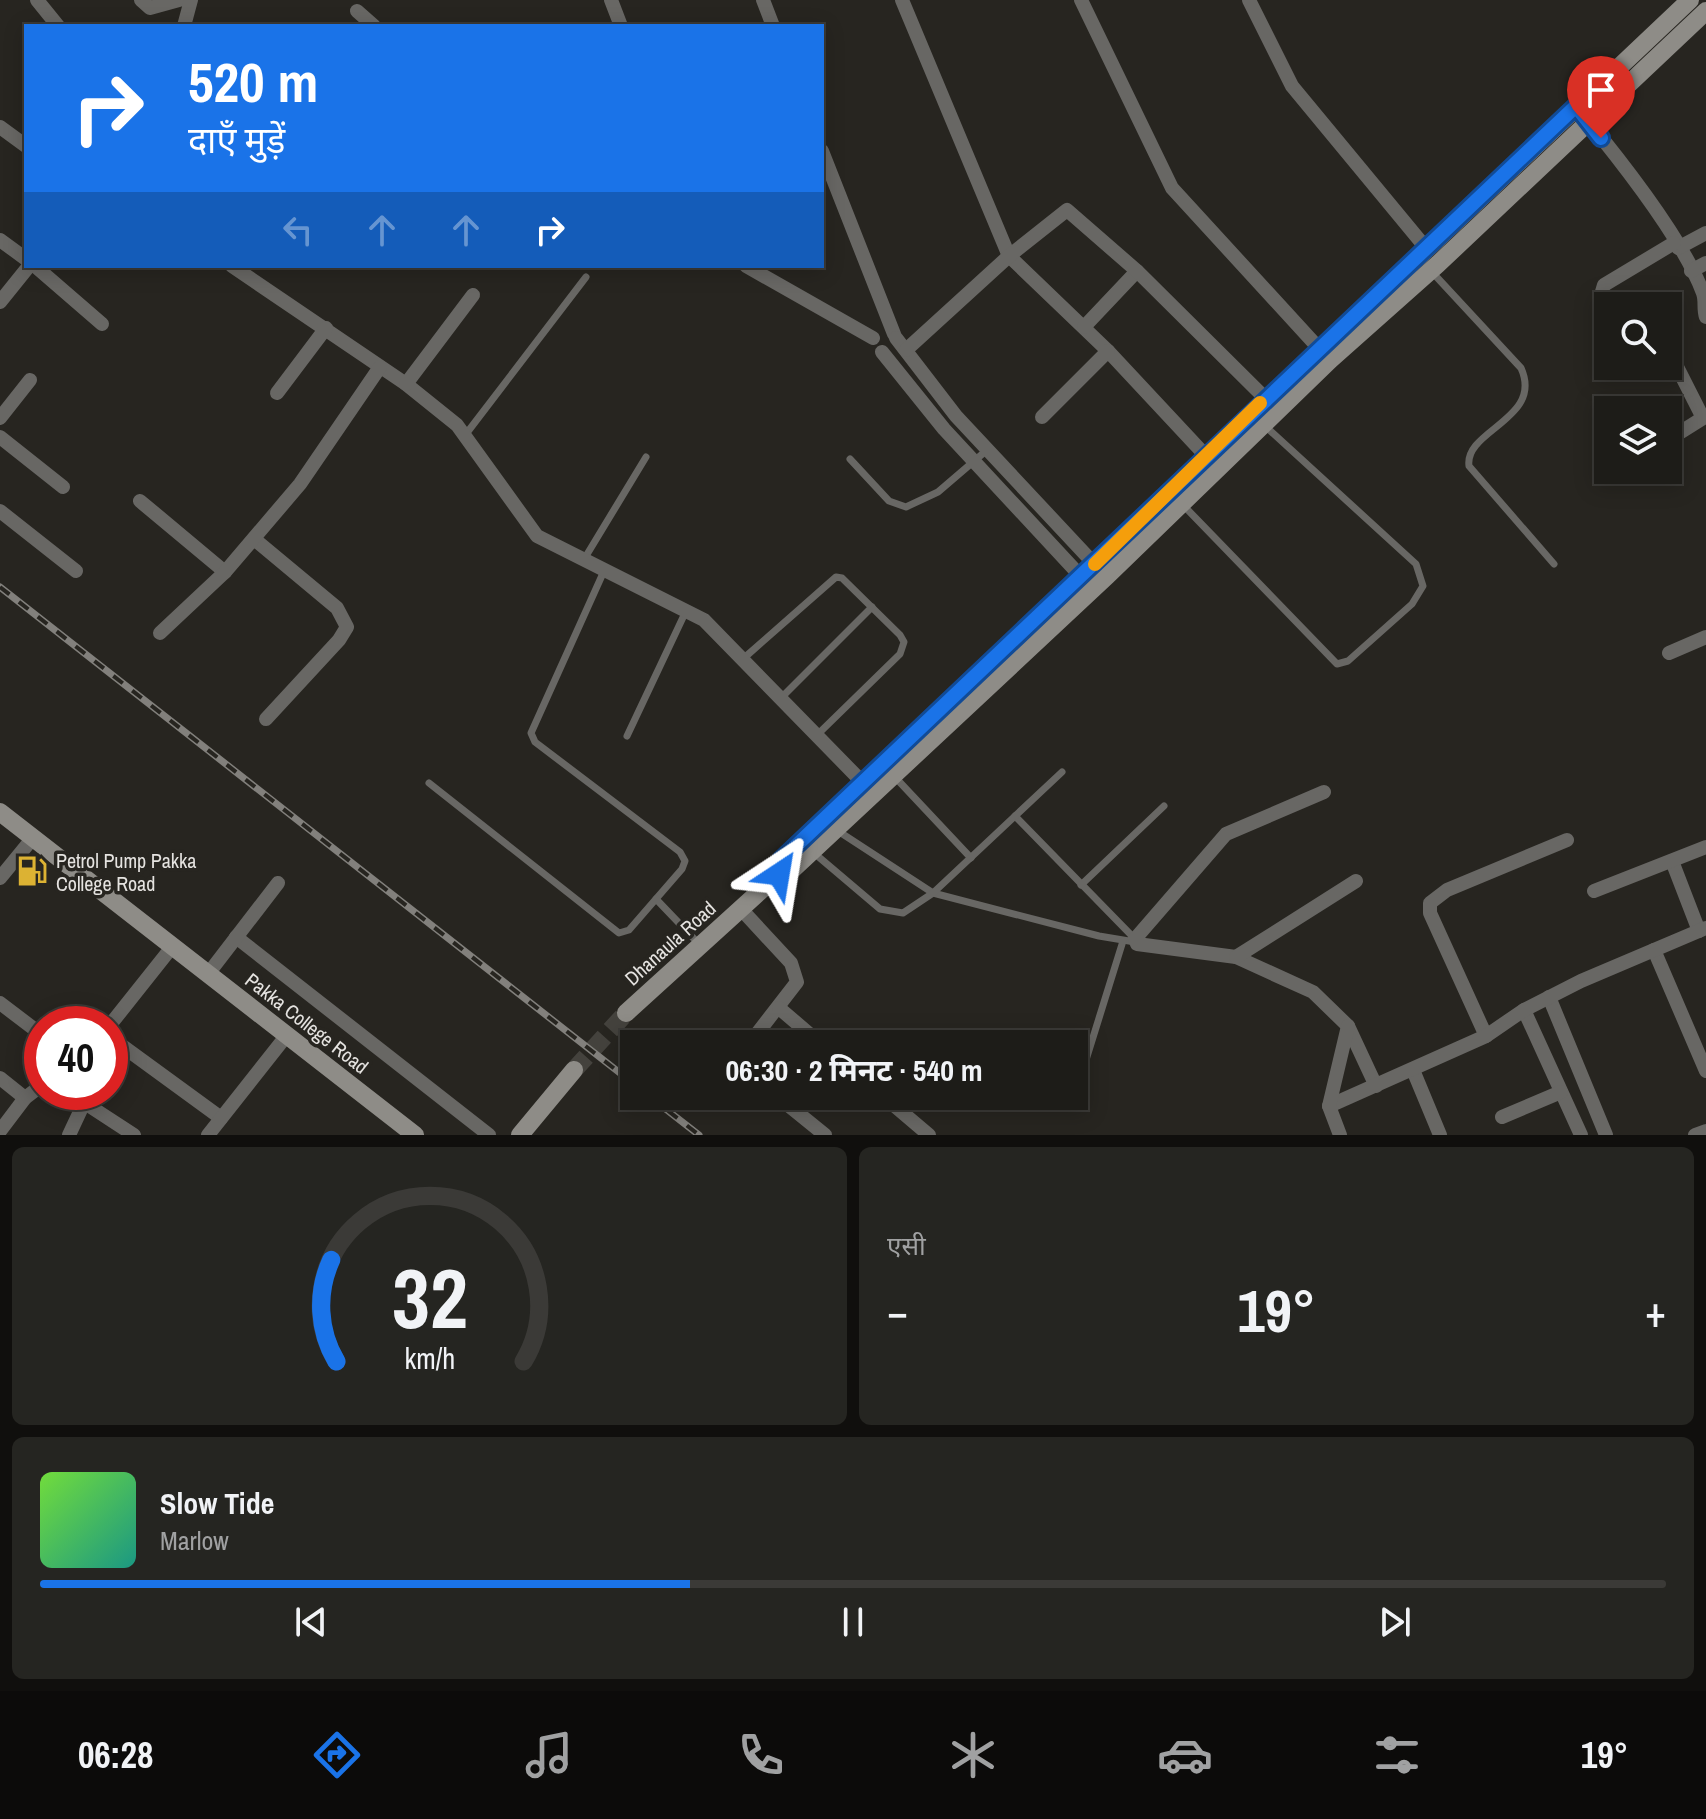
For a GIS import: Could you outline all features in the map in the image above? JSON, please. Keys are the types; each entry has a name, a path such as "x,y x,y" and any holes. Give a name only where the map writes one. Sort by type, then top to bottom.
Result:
{"street":[{"path":"37,0 56,24"},
{"path":"141,0 148,8 179,0"},
{"path":"185,24 191,0"},
{"path":"611,0 620,24"},
{"path":"763,0 772,24"},
{"path":"902,0 1009,256 1108,351 1206,456"},
{"path":"1081,0 1172,188 1324,354"},
{"path":"1249,0 1292,86 1426,248"},
{"name":"Dhanaula Road","path":"779,874 781,860 868,788 1094,577 1182,504 1257,418 1426,248 1690,0"},
{"path":"357,11 372,24"},
{"name":"Dhanaula Road","path":"626,1013 779,874 791,871 835,829 868,788 892,774 1094,577 1206,456 1257,418 1265,398 1431,271 1706,11"},
{"path":"1576,106 1676,245 1704,295 1706,317"},
{"path":"0,127 24,145"},
{"path":"824,156 899,341"},
{"path":"882,352 895,347 1066,210 1073,211 1137,271 1265,398"},
{"path":"1602,292 1604,285 1676,245 1706,233"},
{"path":"0,240 24,258"},
{"path":"1691,271 1706,263"},
{"path":"0,302 30,268"},
{"path":"34,268 102,324"},
{"path":"235,268 406,384 466,434 527,526 548,544 704,620 868,788"},
{"path":"750,268 873,338"},
{"path":"1084,327 1137,271"},
{"path":"406,384 473,295"},
{"path":"277,393 326,328"},
{"path":"873,338 882,329 899,341 1094,577"},
{"path":"873,338 874,347 882,352 973,461 1094,577"},
{"path":"1042,417 1108,351"},
{"path":"160,633 225,572 300,484 380,367"},
{"path":"1682,377 1703,418 1682,431"},
{"path":"0,418 30,380"},
{"path":"0,437 63,487"},
{"path":"140,501 225,572"},
{"path":"0,511 76,571"},
{"path":"254,539 337,608 347,627 339,640 266,719"},
{"path":"1669,653 1706,637"},
{"path":"1324,792 1226,834 1131,941 1154,948 1236,957 1313,992 1348,1026 1376,1086"},
{"name":"Pakka College Road","path":"0,812 415,1135"},
{"path":"0,878 32,839"},
{"path":"1486,1036 1434,925 1430,903 1447,890 1567,840"},
{"path":"1594,891 1706,847"},
{"path":"1329,1106 1486,1036 1549,997 1703,930 1672,861"},
{"path":"1236,957 1356,881"},
{"path":"208,974 278,883"},
{"path":"741,909 796,971 793,990 761,1030"},
{"path":"236,937 489,1135"},
{"path":"125,1006 172,947"},
{"path":"1654,950 1706,1071"},
{"path":"1549,997 1606,1135"},
{"path":"0,1003 24,1021"},
{"path":"779,1008 805,1030"},
{"path":"1524,1010 1580,1131 1599,1135"},
{"path":"1340,1135 1329,1106 1348,1026"},
{"path":"208,1135 287,1035"},
{"path":"128,1050 221,1118"},
{"path":"520,1135 574,1070"},
{"path":"1413,1070 1440,1135"},
{"path":"0,1078 24,1097"},
{"path":"1502,1117 1561,1092"},
{"path":"0,1131 24,1099"},
{"path":"69,1135 81,1110"},
{"path":"94,1110 129,1134"},
{"path":"794,1110 825,1135"},
{"path":"900,1110 929,1135"},
{"path":"1695,1135 1706,1131"}],"lane":[{"path":"1699,0 1706,11"},
{"path":"1431,271 1521,368 1526,380 1520,405 1470,453 1469,466 1554,564"},
{"path":"466,434 586,277"},
{"path":"1182,504 1337,664 1348,661 1412,604 1423,586 1416,564 1257,418"},
{"path":"850,459 889,501 906,507 938,492 987,450"},
{"path":"583,561 646,457"},
{"path":"429,783 619,933 629,930 682,869 683,856 535,742 531,733 604,571"},
{"path":"744,658 836,577 842,578 900,635 903,648 816,736"},
{"path":"781,698 872,607"},
{"path":"627,736 686,611"},
{"path":"812,851 880,909 903,913 933,893 1062,772"},
{"path":"892,774 971,858"},
{"path":"1081,885 1164,806"},
{"path":"1015,816 1131,941"},
{"path":"835,829 933,893 1131,941"},
{"path":"656,899 700,945"},
{"path":"1088,1057 1131,941"}],"tunnel":[{"path":"574,1070 626,1013"}],"railway":[{"path":"0,587 620,1073"},
{"path":"667,1110 699,1135"}],"slow traffic":[{"path":"1095,564 1260,403"}],"place":[{"name":"Petrol Pump Pakka College Road","path":"32,871"}],"route":[{"path":"779,874 781,860 1576,106 1601,138"}]}
